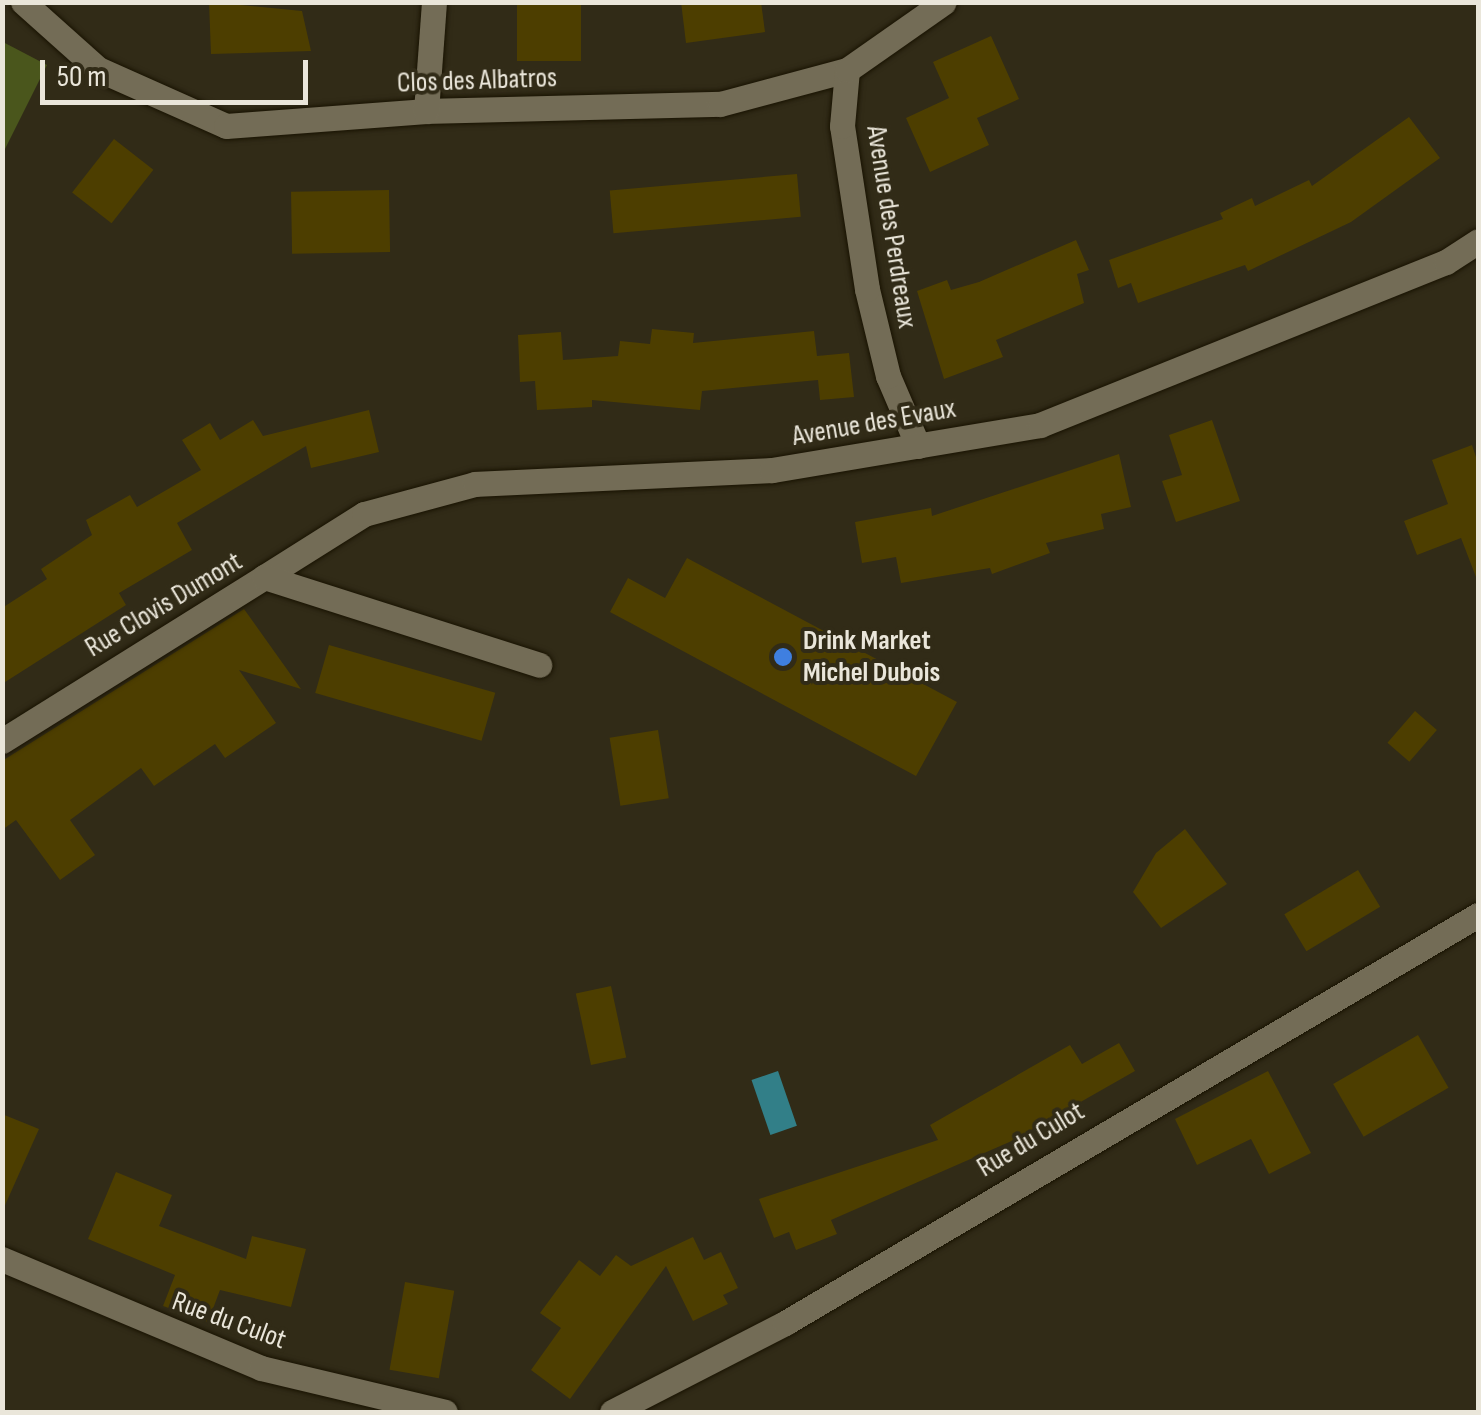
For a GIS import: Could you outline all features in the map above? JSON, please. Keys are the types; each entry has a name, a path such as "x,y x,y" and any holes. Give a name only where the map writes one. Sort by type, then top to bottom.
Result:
{"street":[{"name":"Clos des Albatros","path":"24,2 98,68 226,126 426,111 720,104 846,70"},
{"path":"426,111 434,2"},
{"path":"846,70 944,2"},
{"name":"Avenue des Perdreaux","path":"846,70 842,126 868,289 888,376 918,446"},
{"name":"Avenue des Evaux","path":"264,577 364,514 475,484 772,470 1040,425 1446,262 1478,240"},
{"name":"Rue Clovis Dumont","path":"2,741 264,577 539,665"},
{"name":"Rue du Culot","path":"612,1412 785,1323 1478,915"},
{"name":"Rue du Culot","path":"2,1259 260,1368 445,1412"}],"green space":[{"path":"3,42 47,65 3,153"}],"water":[{"path":"778,1071 797,1126 770,1135 752,1080"}],"building":[{"path":"209,2 302,11 311,51 211,54"},
{"path":"517,2 581,2 581,61 517,61"},
{"path":"681,2 761,2 765,32 686,43"},
{"path":"991,36 1019,99 977,118 989,145 930,172 906,118 949,98 933,62"},
{"path":"1409,117 1440,158 1351,222 1248,271 1245,265 1138,303 1131,283 1118,288 1109,260 1223,219 1220,213 1252,198 1255,206 1309,180 1312,186"},
{"path":"114,139 153,170 112,223 72,193"},
{"path":"797,174 801,217 613,233 610,190"},
{"path":"389,190 390,252 292,254 291,192"},
{"path":"1076,240 1089,270 1077,274 1084,303 996,340 1003,357 944,379 917,291 947,280 951,290 979,282"},
{"path":"652,329 694,333 693,343 814,331 817,356 849,353 854,397 820,400 818,380 702,391 700,410 592,400 592,407 537,410 535,381 520,382 518,335 561,332 563,360 618,356 620,341 650,344"},
{"path":"369,410 379,452 311,468 306,446 177,523 192,550 119,593 126,605 2,684 2,608 47,579 41,569 92,535 86,520 130,495 137,507 201,470 182,440 210,423 220,440 253,420 263,436"},
{"path":"1212,420 1240,501 1176,522 1162,481 1182,475 1169,435"},
{"path":"1472,445 1478,463 1476,577 1461,538 1417,555 1404,521 1448,504 1432,460"},
{"path":"1119,454 1131,507 1101,514 1104,529 1046,543 1050,553 992,574 990,568 901,583 896,557 862,563 855,522 931,508 932,516"},
{"name":"Drink Market Michel Dubois","path":"687,558 957,702 916,776 610,612 628,578 665,598"},
{"path":"244,609 301,689 239,670 276,723 225,758 215,744 154,786 141,768 70,820 95,855 60,880 16,820 2,830 2,761"},
{"path":"329,645 495,693 482,741 315,693"},
{"path":"1415,711 1437,730 1409,762 1387,743"},
{"path":"658,730 669,798 620,806 610,738"},
{"path":"1185,829 1227,884 1161,928 1133,892 1156,853"},
{"path":"1358,870 1380,907 1306,951 1284,914"},
{"path":"611,986 626,1057 591,1065 576,993"},
{"path":"1418,1035 1448,1088 1364,1137 1333,1084"},
{"path":"1119,1043 1135,1071 1014,1140 831,1220 837,1234 796,1250 789,1232 774,1238 759,1199 938,1140 930,1125 1070,1045 1082,1064"},
{"path":"1268,1071 1311,1153 1269,1174 1251,1139 1197,1165 1175,1119"},
{"path":"2,1114 39,1129 2,1212"},
{"path":"116,1172 172,1195 159,1226 246,1259 252,1236 306,1249 291,1307 220,1290 208,1322 163,1306 175,1275 88,1239"},
{"path":"693,1237 704,1260 721,1252 738,1288 723,1295 728,1304 693,1321 666,1266 570,1399 531,1370 561,1328 540,1313 579,1260 600,1276 616,1255 631,1266"},
{"path":"405,1282 454,1291 439,1378 390,1370"}],"place":[{"name":"Drink Market Michel Dubois","path":"783,657"}]}
